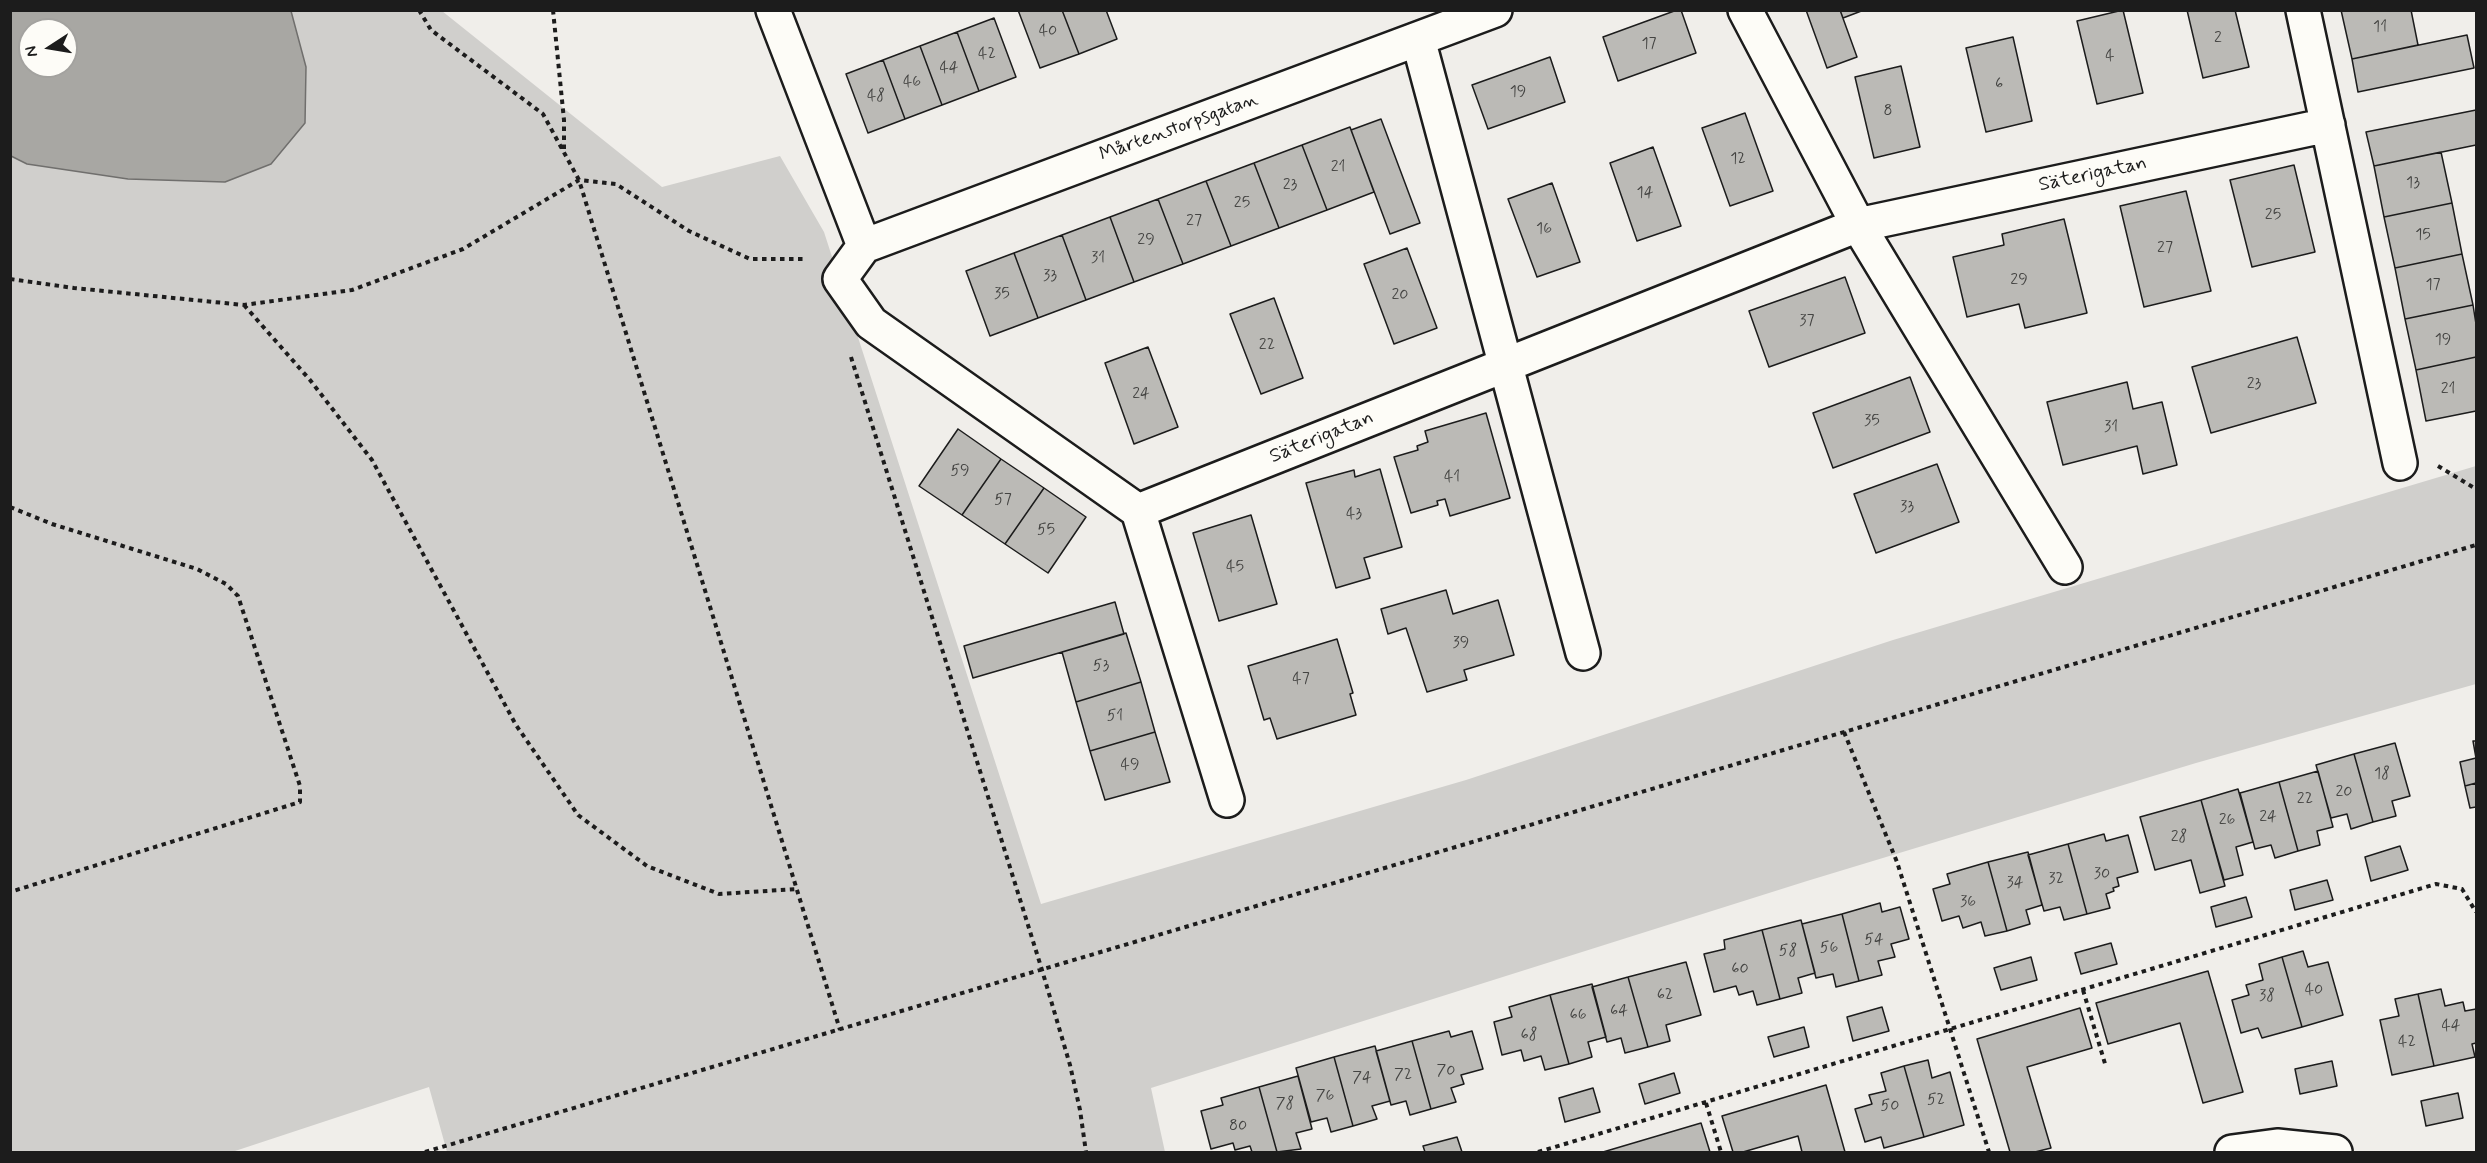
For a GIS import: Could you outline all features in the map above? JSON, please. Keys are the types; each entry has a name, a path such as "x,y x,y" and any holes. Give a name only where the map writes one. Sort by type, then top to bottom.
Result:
{"street":[{"path":"773,10 864,246 840,279 871,323 1138,511 1227,800"},
{"name":"Mårtenstorpsgatan","path":"864,246 1495,10"},
{"path":"1745,10 1858,225 2065,567"},
{"path":"2303,10 2400,463"},
{"path":"1418,39 1583,653"},
{"name":"Säterigatan","path":"1138,511 1858,225 2328,125"},
{"path":"2232,1152 2277,1146 2335,1152"}],"path":[{"path":"419,10 431,30 543,114 579,180 840,1030"},
{"path":"553,10 564,120 564,152"},
{"path":"10,279 74,288 244,305 352,290 463,249 579,180 616,184 689,231 750,259 815,259 840,279"},
{"path":"244,305 310,380 372,460 516,725 578,815 647,866 719,894 797,889"},
{"path":"850,348 1070,1065 1086,1152"},
{"path":"10,507 52,524 197,569 226,584 238,596 300,786 300,802 10,892"},
{"path":"425,1152 2476,545"},
{"path":"1844,732 1897,862 1989,1152"},
{"path":"1538,1152 1779,1082 1835,1062 2436,884 2462,889 2476,912"},
{"path":"2083,990 2106,1067"},
{"path":"1706,1103 1721,1152"}],"shaded area":[{"path":"10,11 442,11 662,187 780,156 824,232 1041,904 1466,780 1893,640 2476,466 2476,684 2196,763 1807,881 1151,1088 1165,1152 447,1152 429,1087 232,1152 11,1152"},
{"path":"10,11 291,11 306,67 305,123 271,164 225,182 128,179 27,164 11,156"}],"building":[{"path":"1018,10 1062,10 1079,54 1040,68"},
{"path":"1062,10 1106,10 1117,39 1079,54"},
{"path":"1681,10 1696,53 1618,81 1603,37"},
{"path":"1806,10 1840,10 1857,57 1827,68"},
{"path":"1840,10 1864,10 1843,18"},
{"path":"2123,10 2143,93 2097,104 2077,21"},
{"path":"2187,10 2235,10 2249,67 2203,78"},
{"path":"2341,10 2411,10 2418,45 2352,59"},
{"path":"994,18 1016,77 979,91 957,32"},
{"path":"957,32 979,91 942,105 920,46"},
{"path":"2467,35 2474,68 2358,92 2352,59"},
{"path":"2013,37 2032,121 1986,132 1966,48"},
{"path":"920,46 942,105 905,119 883,60"},
{"path":"1550,57 1565,102 1488,129 1472,85"},
{"path":"883,60 905,119 868,133 846,74"},
{"path":"1901,66 1920,147 1874,158 1855,77"},
{"path":"2476,110 2476,145 2374,166 2366,132"},
{"path":"1745,113 1773,191 1730,206 1702,128"},
{"path":"1381,119 1420,223 1390,234 1351,130"},
{"path":"1350,127 1374,192 1327,210 1302,145"},
{"path":"1302,145 1327,210 1279,228 1254,163"},
{"path":"1653,147 1681,226 1637,241 1610,163"},
{"path":"2441,152 2452,203 2384,217 2374,166"},
{"path":"1254,163 1279,228 1231,246 1206,181"},
{"path":"2294,165 2315,252 2252,267 2230,180"},
{"path":"1206,181 1231,246 1183,264 1158,199"},
{"path":"1552,183 1580,262 1537,277 1508,199"},
{"path":"2186,191 2211,291 2144,307 2120,206"},
{"path":"1158,199 1183,264 1134,282 1110,217"},
{"path":"2452,203 2462,254 2395,268 2384,217"},
{"path":"1110,217 1134,282 1086,300 1062,235"},
{"path":"2064,219 2087,313 2025,328 2019,304 1967,317 1953,257 2004,245 2002,234"},
{"path":"1062,235 1086,300 1038,318 1014,253"},
{"path":"1407,248 1437,328 1394,344 1364,264"},
{"path":"1014,253 1038,318 990,336 966,271"},
{"path":"2462,254 2473,305 2405,319 2395,268"},
{"path":"1845,277 1865,333 1769,367 1749,311"},
{"path":"1274,298 1303,378 1261,394 1230,314"},
{"path":"2473,305 2476,324 2476,357 2416,370 2405,319"},
{"path":"2297,337 2316,403 2211,433 2192,367"},
{"path":"1148,347 1178,427 1134,444 1105,363"},
{"path":"2476,357 2476,411 2426,421 2416,370"},
{"path":"1910,377 1930,432 1833,468 1813,413"},
{"path":"2127,382 2133,409 2162,402 2177,465 2143,474 2137,446 2063,465 2047,402"},
{"path":"1486,413 1510,498 1450,516 1445,499 1437,501 1438,505 1411,513 1394,457 1418,450 1417,446 1428,442 1425,431"},
{"path":"958,429 1001,459 962,515 919,486"},
{"path":"1001,459 1044,488 1005,544 962,515"},
{"path":"1937,464 1959,522 1876,553 1854,494"},
{"path":"1380,469 1402,547 1364,558 1370,578 1336,588 1306,483 1354,470 1355,477"},
{"path":"1044,488 1086,517 1048,573 1005,544"},
{"path":"1251,515 1277,604 1219,621 1193,533"},
{"path":"1446,590 1453,614 1498,600 1514,655 1464,670 1467,680 1427,692 1406,628 1388,634 1381,609"},
{"path":"1115,602 1124,634 973,678 964,646"},
{"path":"1126,633 1141,682 1076,702 1062,652"},
{"path":"1337,639 1353,693 1350,694 1356,715 1277,739 1270,718 1264,720 1248,666"},
{"path":"1141,682 1155,732 1090,751 1076,702"},
{"path":"1155,732 1170,782 1105,800 1090,751"},
{"path":"2473,741 2476,741 2476,758"},
{"path":"2395,743 2410,796 2392,801 2396,816 2373,822 2354,754"},
{"path":"2354,754 2373,822 2351,829 2347,814 2331,818 2316,765"},
{"path":"2476,758 2476,783 2465,786 2460,762"},
{"path":"2318,771 2333,827 2317,831 2320,845 2298,851 2279,782"},
{"path":"2279,782 2298,851 2275,858 2271,845 2255,849 2240,793"},
{"path":"2476,783 2476,807 2470,808 2465,786"},
{"path":"2238,789 2253,842 2236,847 2243,875 2224,880 2201,800"},
{"path":"2201,800 2225,886 2200,893 2191,860 2155,870 2140,817"},
{"path":"2104,834 2106,841 2128,835 2138,872 2117,878 2119,886 2106,894 2110,908 2087,914 2068,844"},
{"path":"2068,844 2087,914 2064,920 2060,907 2044,911 2028,855"},
{"path":"2400,846 2408,870 2371,881 2365,857"},
{"path":"2028,852 2042,905 2026,910 2030,924 2007,931 1988,862"},
{"path":"1988,862 2007,931 1985,936 1981,922 1963,928 1959,916 1942,921 1933,889 1950,884 1947,874"},
{"path":"2327,880 2333,900 2295,910 2290,890"},
{"path":"2246,897 2252,917 2216,927 2211,907"},
{"path":"1880,903 1882,912 1900,907 1909,939 1891,944 1895,957 1878,961 1882,975 1859,981 1842,914"},
{"path":"1842,914 1859,981 1836,987 1833,974 1816,978 1802,924"},
{"path":"1801,920 1815,973 1798,978 1802,993 1780,999 1762,930"},
{"path":"1762,930 1780,999 1757,1005 1753,991 1739,995 1736,986 1714,992 1704,954 1725,949 1724,940"},
{"path":"2111,943 2117,964 2081,974 2075,953"},
{"path":"2303,951 2308,967 2328,962 2343,1015 2302,1027 2282,957"},
{"path":"2031,957 2037,980 2001,990 1994,968"},
{"path":"2282,957 2302,1027 2262,1038 2258,1028 2241,1033 2232,1000 2249,995 2246,985 2263,980 2259,964"},
{"path":"1686,962 1701,1015 1666,1025 1670,1041 1648,1047 1628,977"},
{"path":"2208,971 2243,1092 2203,1103 2180,1023 2108,1044 2096,1003"},
{"path":"1628,977 1648,1047 1625,1053 1621,1038 1607,1042 1592,987"},
{"path":"1592,984 1606,1037 1588,1042 1592,1057 1569,1064 1550,995"},
{"path":"2441,989 2445,1006 2463,1002 2465,1011 2476,1009 2476,1043 2472,1044 2475,1057 2434,1066 2418,994"},
{"path":"2418,994 2434,1066 2392,1075 2380,1020 2399,1016 2395,999"},
{"path":"1550,995 1569,1064 1545,1070 1541,1056 1524,1061 1521,1050 1502,1055 1494,1022 1512,1017 1509,1007"},
{"path":"1882,1007 1889,1031 1853,1041 1847,1017"},
{"path":"2080,1008 2092,1048 2027,1067 2051,1148 2035,1152 2010,1152 1977,1039"},
{"path":"1804,1027 1809,1047 1774,1057 1768,1037"},
{"path":"1449,1031 1451,1037 1472,1031 1483,1069 1461,1075 1464,1084 1451,1088 1456,1102 1431,1109 1412,1041"},
{"path":"1412,1041 1431,1109 1410,1115 1406,1101 1391,1105 1376,1051"},
{"path":"1375,1046 1390,1101 1372,1106 1377,1119 1353,1126 1334,1057"},
{"path":"1334,1057 1353,1126 1331,1132 1327,1118 1311,1122 1296,1068"},
{"path":"1928,1060 1932,1078 1950,1072 1964,1125 1924,1137 1904,1066"},
{"path":"2332,1061 2337,1086 2300,1094 2295,1069"},
{"path":"1904,1066 1924,1137 1884,1148 1881,1137 1865,1142 1855,1109 1872,1104 1869,1095 1886,1091 1881,1073"},
{"path":"1674,1073 1680,1093 1645,1104 1639,1084"},
{"path":"1298,1076 1312,1129 1296,1133 1301,1149 1277,1152 1259,1087"},
{"path":"1826,1085 1845,1152 1802,1152 1798,1136 1743,1152 1733,1152 1722,1116"},
{"path":"1259,1087 1277,1152 1252,1152 1250,1146 1235,1150 1233,1143 1211,1149 1201,1111 1223,1105 1221,1098"},
{"path":"1593,1088 1600,1112 1565,1122 1559,1098"},
{"path":"2458,1093 2463,1118 2426,1126 2421,1101"},
{"path":"1701,1123 1710,1152 1603,1152"},
{"path":"1457,1137 1462,1152 1425,1152 1423,1146"}]}
